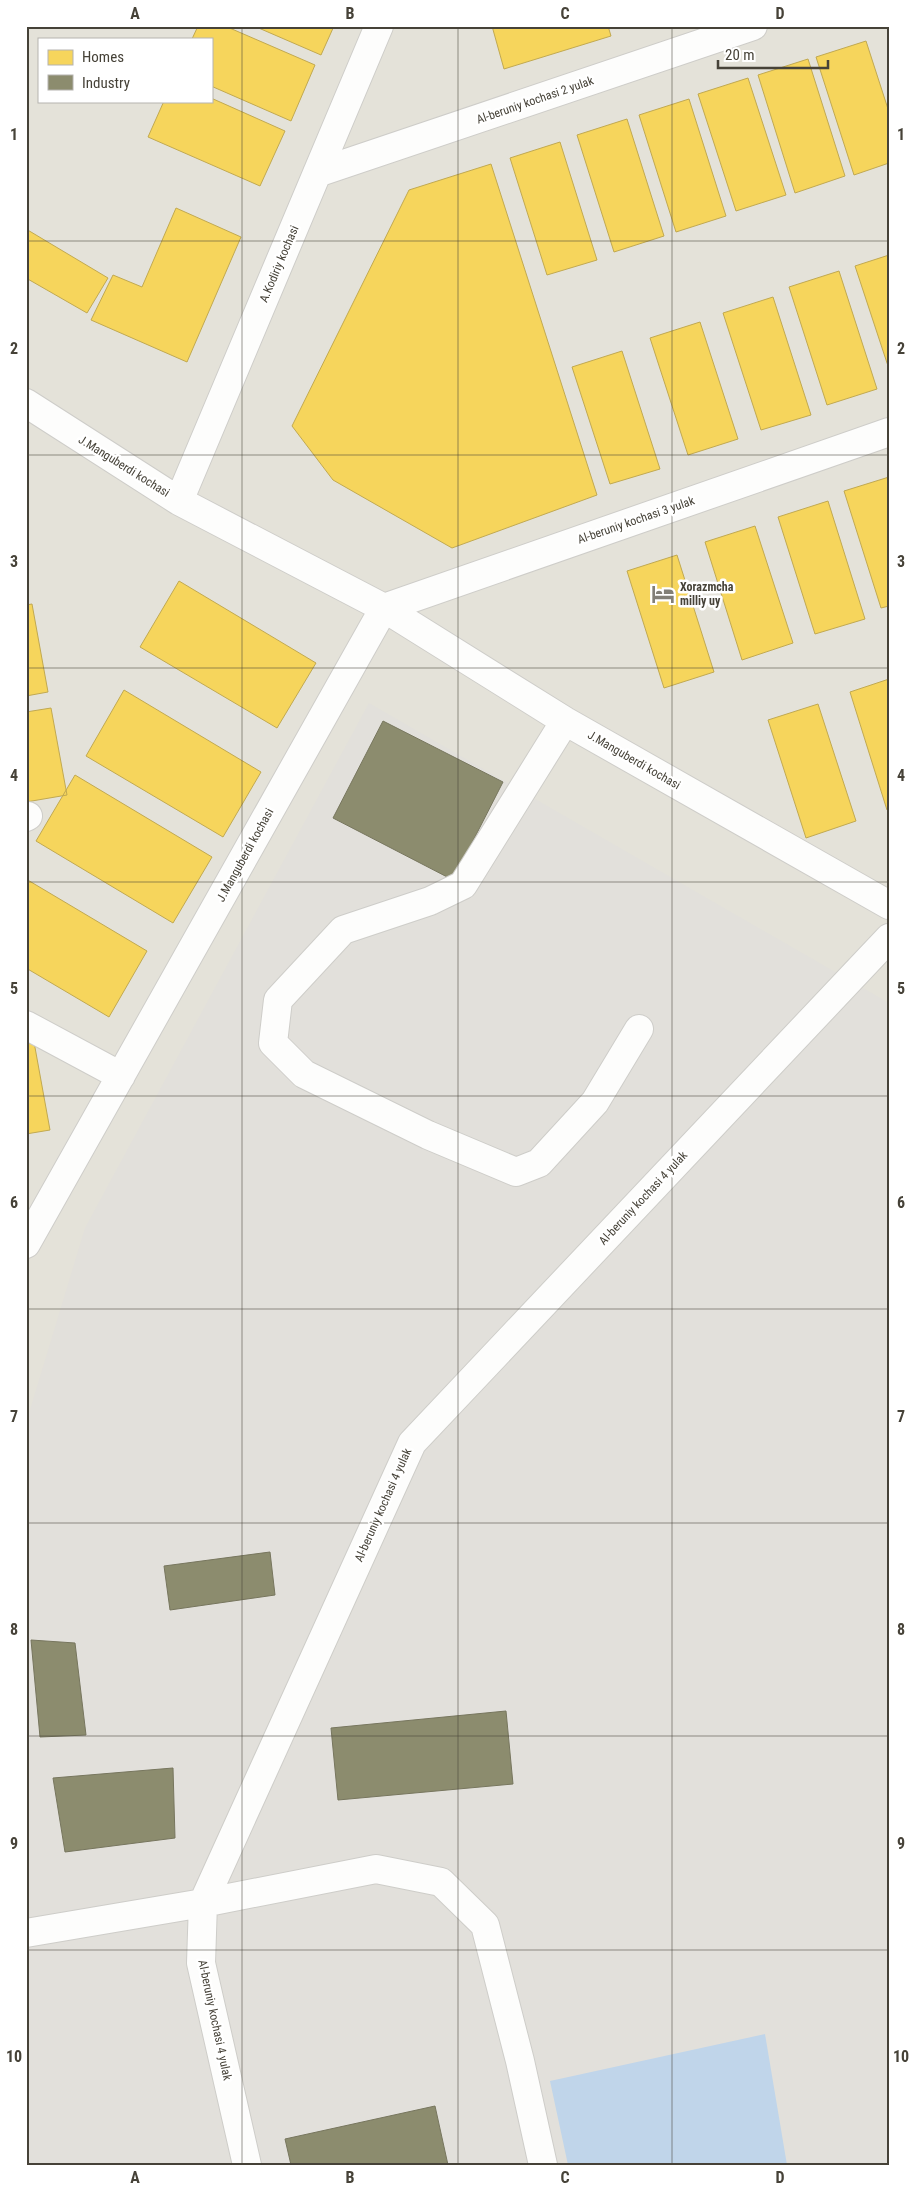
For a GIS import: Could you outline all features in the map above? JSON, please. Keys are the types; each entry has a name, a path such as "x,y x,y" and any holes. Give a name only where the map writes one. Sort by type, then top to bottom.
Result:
{"street":[{"name":"A.Kodiriy kochasi","path":"179,501 379,26"},
{"name":"Al-beruniy kochasi 2 yulak","path":"317,173 753,26"},
{"name":"J.Manguberdi kochasi","path":"26,403 179,501 384,608 565,721 889,905"},
{"name":"Al-beruniy kochasi 3 yulak","path":"384,608 889,432"},
{"name":"J.Manguberdi kochasi","path":"26,1244 384,608"},
{"path":"565,721 464,885 430,901 343,930 278,1000 273,1043 304,1074 428,1135 516,1172 539,1163 595,1102 639,1029"},
{"name":"Al-beruniy kochasi 4 yulak","path":"247,2165 201,1963 203,1903 412,1443 889,938"},
{"path":"26,1025 121,1076"},
{"path":"26,1934 203,1903 376,1868 441,1882 485,1925 520,2061 543,2165"}],"shaded area":[{"path":"26,26 889,26 889,2165 26,2165"},
{"path":"369,703 889,1003 889,2165 26,2165 26,1423 85,1228"}],"water":[{"path":"765,2034 787,2165 568,2165 550,2081"}],"building: Homes":[{"path":"198,26 225,26 315,65 291,121 212,86 212,38 192,38"},
{"path":"254,26 334,26 321,55"},
{"path":"492,26 608,26 611,36 504,69"},
{"path":"866,41 889,112 889,163 854,175 816,57"},
{"path":"808,59 845,176 795,193 758,75"},
{"path":"748,78 786,195 736,211 698,94"},
{"path":"212,98 285,131 260,186 148,137 164,102 212,102"},
{"path":"689,99 726,216 676,232 639,115"},
{"path":"627,119 664,236 614,252 577,135"},
{"path":"560,142 597,260 547,275 510,158"},
{"path":"491,164 597,495 452,548 333,480 292,426 409,190"},
{"path":"176,208 241,237 187,362 91,320 113,275 142,287"},
{"path":"26,229 108,278 87,313 26,278"},
{"path":"889,255 889,369 855,266"},
{"path":"839,271 877,389 827,405 789,287"},
{"path":"773,297 811,415 761,430 723,313"},
{"path":"700,322 738,439 688,455 650,338"},
{"path":"622,351 660,469 610,484 572,367"},
{"path":"889,477 889,606 881,608 844,491"},
{"path":"828,501 865,619 815,634 778,517"},
{"path":"755,526 793,643 742,660 705,542"},
{"path":"677,555 714,672 664,688 627,571"},
{"path":"179,581 316,663 277,728 140,647"},
{"path":"32,604 48,692 26,696 26,605"},
{"path":"889,679 889,809 887,810 850,692"},
{"path":"124,690 261,772 223,837 86,756"},
{"path":"818,704 856,821 806,838 768,720"},
{"path":"51,708 67,795 26,802 26,712"},
{"path":"75,775 212,857 173,923 36,841"},
{"path":"26,879 147,951 109,1017 26,968"},
{"path":"34,1042 50,1130 26,1134 26,1044"}],"building: Industry":[{"path":"383,721 503,782 453,880 333,818"},
{"path":"270,1552 275,1595 170,1610 164,1566"},
{"path":"31,1640 75,1643 86,1735 40,1737"},
{"path":"506,1711 513,1784 338,1800 331,1728"},
{"path":"173,1768 175,1838 65,1852 53,1778"},
{"path":"435,2106 448,2165 291,2165 285,2139"}],"place":[{"name":"Xorazmcha milliy uy","path":"663,594"}]}
